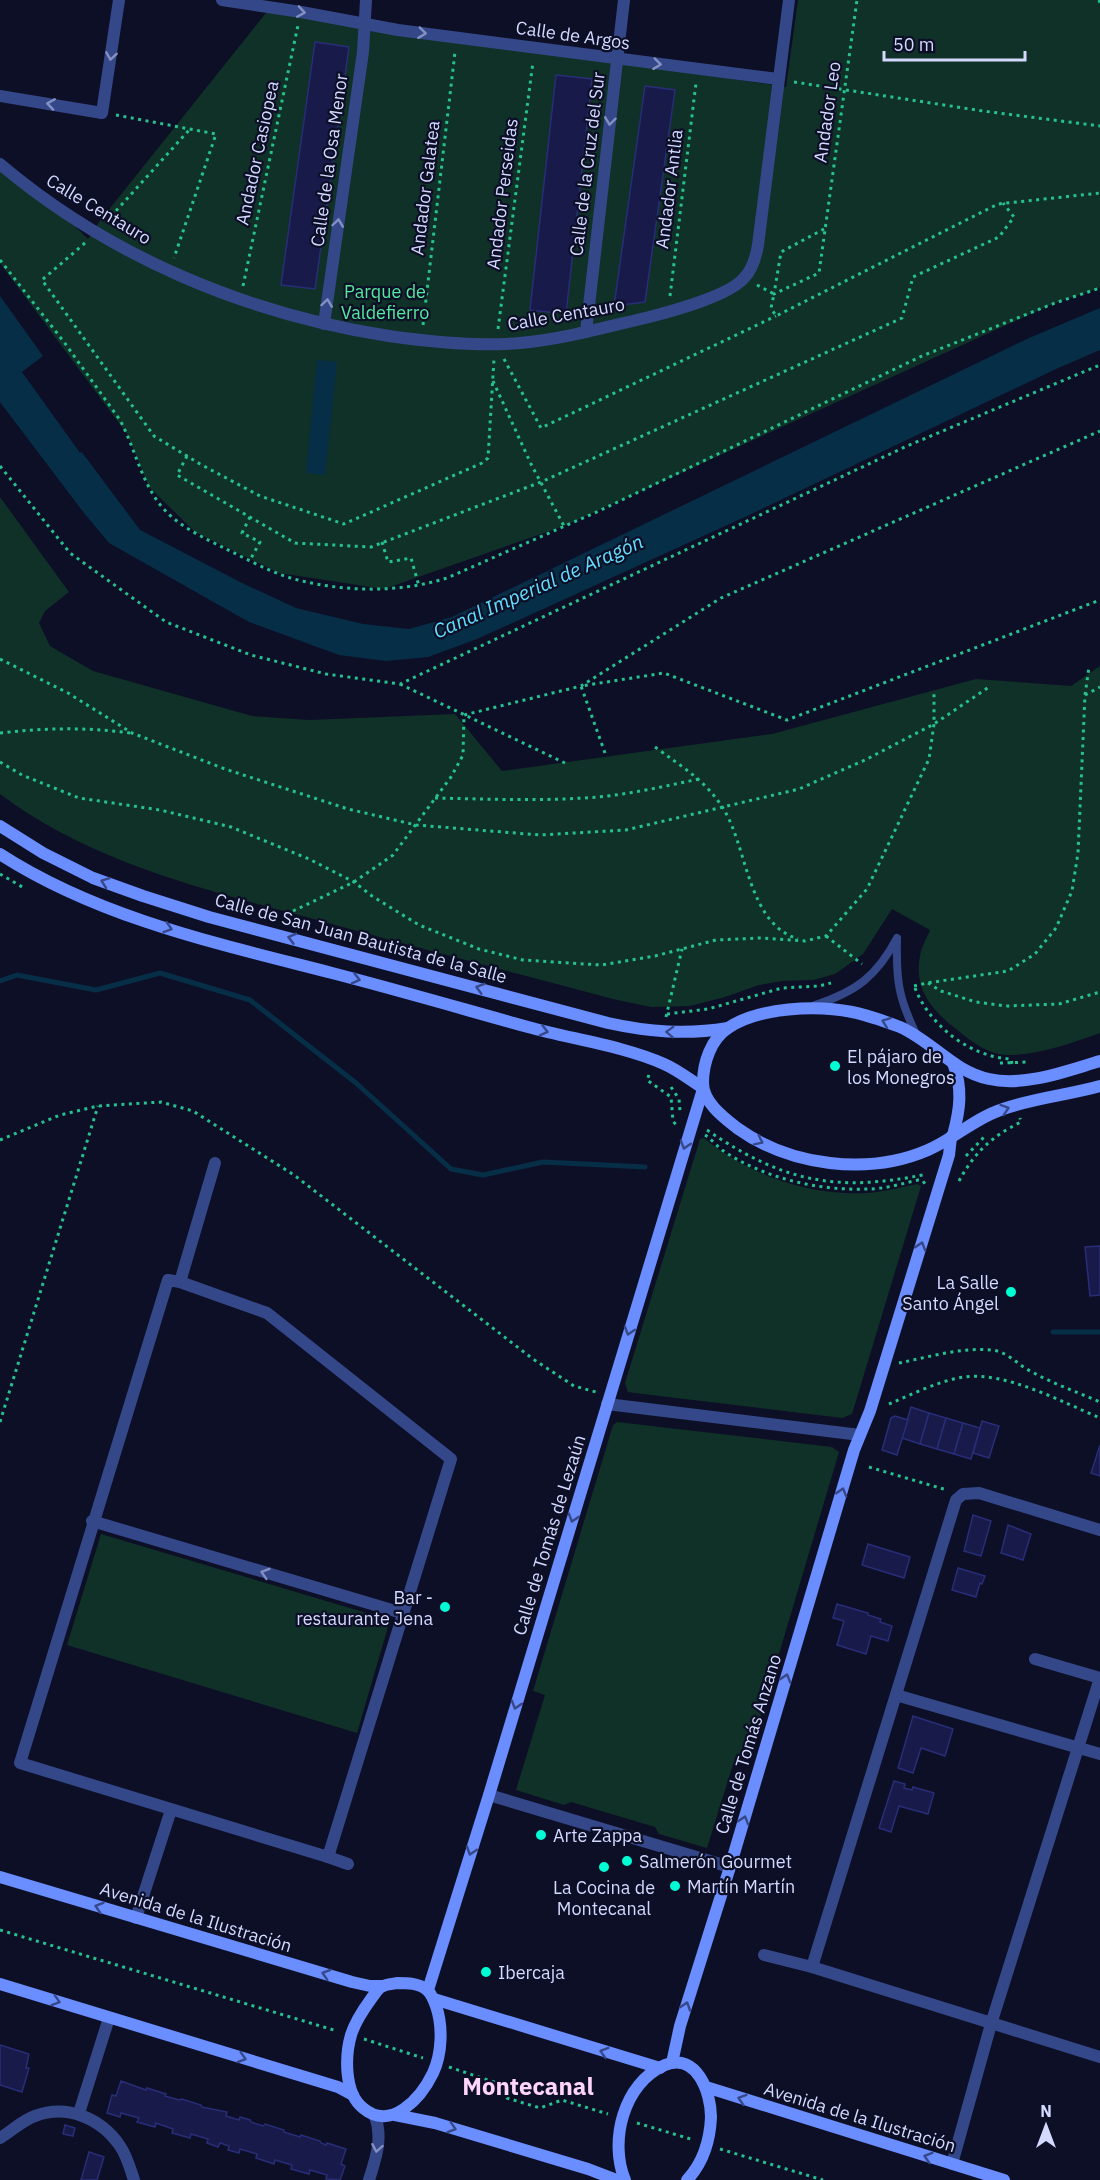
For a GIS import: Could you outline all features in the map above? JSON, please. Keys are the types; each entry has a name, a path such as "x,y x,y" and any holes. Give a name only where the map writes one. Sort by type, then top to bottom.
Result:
{"street":[{"path":"0,96 102,112 119,0"},
{"name":"Calle de Argos","path":"222,0 457,38 778,79"},
{"name":"Calle de la Osa Menor","path":"324,324 363,52 366,0"},
{"name":"Calle de la Cruz del Sur","path":"586,332 624,0"},
{"name":"Calle Centauro","path":"0,164 96,233 170,272 240,299 324,324 421,341 496,344 519,343 586,332 668,313 734,286 744,279 751,269 758,245 789,0"},
{"name":"Calle de San Juan Bautista de la Salle","path":"0,826 43,854 93,878 209,917 645,1031 700,1033 728,1028 762,1014 804,1009 836,1010 859,1014 917,1036 953,1063 984,1078 1015,1080 1054,1074 1100,1061"},
{"path":"0,854 95,903 135,918 228,947 406,992 530,1028 628,1053 664,1064 703,1088"},
{"path":"728,1028 718,1037 707,1057 703,1088 706,1098 720,1114 750,1137 778,1150 820,1161 860,1164 907,1157 928,1150 992,1113 1100,1086"},
{"path":"952,1136 961,1092 953,1063"},
{"name":"Calle de Tomás de Lezaún","path":"431,1995 489,1795 703,1088"},
{"name":"Calle de Tomás Anzano","path":"666,2065 730,1868 860,1435 885,1366 949,1155 952,1136"},
{"path":"180,1282 215,1163"},
{"path":"328,1857 451,1459 267,1312 168,1280 92,1521 20,1763 348,1864"},
{"path":"608,1400 860,1435"},
{"path":"812,1967 952,1506 963,1494 979,1493 1100,1530"},
{"path":"92,1521 402,1613"},
{"path":"951,2164 991,2024 1100,1678 1035,1659"},
{"path":"896,1695 1100,1754"},
{"path":"489,1795 730,1868"},
{"path":"136,1918 171,1810"},
{"name":"Avenida de la Ilustración","path":"0,1877 352,1982 370,1986 405,1983 421,1986 431,1995"},
{"path":"764,1955 812,1967 1100,2057"},
{"path":"0,1984 338,2086 353,2095"},
{"path":"383,1986 363,2010 351,2035 347,2067 353,2095 362,2108 375,2116 395,2115 443,2125 617,2180"},
{"path":"395,2115 405,2109 420,2094 434,2072 440,2043 440,2025 431,1995"},
{"path":"431,1995 666,2065 681,2064 694,2070 706,2087 711,2113 707,2145 698,2166 687,2180"},
{"path":"79,2113 109,2018"},
{"path":"625,2180 618,2149 622,2118 640,2085 650,2074 666,2065"},
{"name":"Avenida de la Ilustración","path":"706,2087 1004,2180"},
{"path":"0,2139 23,2121 37,2115 57,2112 79,2113 110,2132 122,2147 134,2180"},
{"path":"369,2180 379,2140 375,2116"}],"lane":[{"path":"804,1009 840,997 867,980 888,955 897,938 897,979 902,1002 917,1036"}],"path":[{"name":"Andador Leo","path":"774,294 819,273 857,0"},
{"name":"Andador Casiopea","path":"240,299 301,12"},
{"name":"Andador Galatea","path":"421,341 457,38"},
{"name":"Andador Perseidas","path":"187,456 260,496 344,525 482,463 488,458 492,379 534,48"},
{"name":"Andador Antlia","path":"668,313 698,69"},
{"path":"778,79 1100,126"},
{"path":"102,112 216,134 170,272"},
{"path":"190,129 96,233 42,280 154,436 187,456 177,476 296,543 371,547 541,482 902,318 913,277 999,237 1014,217 1003,203"},
{"path":"496,344 541,428 776,316 988,209 1003,203 1100,193"},
{"path":"776,316 771,308 781,252 824,229"},
{"path":"0,260 64,342 120,420 149,487 164,509 179,522 208,540 296,580 349,588 384,589 419,586 447,578 564,526 922,356 1055,303 1100,288"},
{"path":"400,684 907,446 1100,365"},
{"path":"492,379 564,526"},
{"path":"581,686 721,598 1100,431"},
{"path":"0,466 70,553 166,622 251,655 316,672 400,684 565,763"},
{"path":"250,517 242,533 260,542 250,560"},
{"path":"382,542 388,562 411,558 419,586"},
{"path":"465,715 581,686 663,673 787,720 1100,600"},
{"path":"0,659 68,693 132,733 225,769 348,809 416,825 551,835 626,830 799,789 867,759 934,724 988,687"},
{"path":"914,986 1008,971 1035,954 1056,928 1072,891 1078,853 1084,695 1089,667"},
{"path":"581,686 605,753"},
{"path":"1084,695 1100,687"},
{"path":"0,762 22,775 79,798 160,810 231,827 309,859 354,882 419,925 479,949 523,960 601,966 655,956 716,940 760,938 805,941 826,936 867,889 929,759 934,724 934,694"},
{"path":"293,912 354,882 393,855 451,777 463,755 465,715"},
{"path":"0,733 44,728 98,728 132,733"},
{"path":"655,747 684,766 723,808 760,905 768,919 785,935 805,941"},
{"path":"434,798 530,800 587,798 649,790 699,780"},
{"path":"826,936 864,966 858,970"},
{"path":"897,979 913,976 919,999 929,1014 962,1043 991,1057 1011,1059 1015,1080"},
{"path":"667,1014 708,1009 782,988 819,986 836,982"},
{"path":"927,983 941,991 976,1002 1006,1006 1059,1004 1100,992"},
{"path":"647,1080 671,1096 673,1121 695,1140 701,1133 722,1150 756,1168 773,1175 836,1189 868,1189 918,1180 923,1181 925,1188 953,1191 976,1153 988,1142 1021,1122 1018,1105"},
{"path":"0,1140 60,1115 98,1106 161,1102 193,1111 294,1175 533,1359 574,1386 608,1400"},
{"path":"0,1422 98,1106"},
{"path":"885,1366 941,1354 993,1350 1008,1355 1020,1366 1033,1373 1100,1402"},
{"path":"870,1412 940,1384 962,1377 980,1376 1024,1385 1100,1418"},
{"path":"869,1467 963,1494"},
{"path":"0,1930 436,2062 494,2082 507,2098 540,2108 562,2100 823,2180"}],"green space":[{"name":"Parque de Valdefierro","path":"798,0 1100,0 1100,288 1055,303 564,526 384,589 279,573 195,532 149,487 127,434 0,263 0,164 49,201 88,239 99,222 270,8 786,87"},
{"path":"0,497 69,592 45,611 39,623 50,646 93,671 252,716 309,720 455,714 502,771 772,734 976,679 1071,686 1100,666 1100,1033 1054,1048 1018,1055 1000,1054 976,1044 943,1018 923,991 919,969 920,956 930,930 892,909 863,954 835,974 813,980 782,981 759,985 690,1006 651,1007 613,999 229,896 149,871 71,838 35,818 0,794"},
{"path":"704,1138 740,1163 802,1187 823,1191 867,1193 917,1184 921,1186 852,1414 842,1418 628,1392 625,1383 700,1139"},
{"path":"617,1422 832,1447 839,1452 748,1758 736,1755 707,1848 659,1834 655,1827 571,1802 564,1805 516,1790 545,1695 533,1691 613,1425"},
{"path":"101,1534 390,1620 357,1733 67,1645"}],"water":[{"name":"Canal Imperial de Aragón","path":"0,296 43,356 22,372 140,530 296,608 363,624 409,629 452,617 1029,338 1100,308 1100,350 747,516 477,639 428,657 386,661 339,655 249,622 109,543 0,402"},
{"path":"317,360 337,362 325,475 306,473"}],"pier":[{"path":"46,355 46,358 26,373 83,451 80,453 22,372"}],"building":[{"path":"315,42 349,47 315,289 281,285"},
{"path":"556,75 592,79 566,314 530,310"},
{"path":"645,86 675,90 645,302 614,306"},
{"path":"1100,1246 1100,1295 1090,1296 1085,1247"},
{"path":"911,1407 929,1413 920,1444 902,1438"},
{"path":"929,1413 946,1418 937,1449 920,1444"},
{"path":"895,1416 908,1420 897,1455 882,1450 891,1418"},
{"path":"946,1418 963,1423 954,1454 937,1449"},
{"path":"982,1421 999,1426 989,1458 973,1453"},
{"path":"963,1423 980,1428 971,1459 954,1454"},
{"path":"1100,1445 1100,1476 1091,1473"},
{"path":"973,1515 991,1521 981,1556 964,1551"},
{"path":"1008,1525 1031,1534 1023,1560 1001,1553"},
{"path":"868,1544 910,1557 904,1578 862,1565"},
{"path":"958,1568 985,1576 982,1584 980,1583 976,1597 952,1590"},
{"path":"837,1604 868,1613 868,1615 881,1619 880,1622 892,1626 888,1641 871,1636 866,1654 837,1645 844,1621 833,1618"},
{"path":"913,1716 953,1729 945,1756 921,1748 913,1773 898,1768"},
{"path":"894,1781 905,1784 904,1788 912,1790 913,1787 934,1793 928,1814 899,1806 891,1832 879,1828"},
{"path":"0,2045 29,2054 26,2068 29,2068 22,2092 0,2085"},
{"path":"121,2081 202,2107 227,2112 226,2116 239,2120 240,2117 263,2126 265,2124 300,2137 301,2135 326,2145 327,2143 346,2149 341,2164 345,2166 340,2180 326,2179 327,2175 310,2170 309,2174 291,2169 292,2165 275,2160 274,2164 256,2158 257,2154 240,2149 239,2153 228,2150 229,2146 220,2143 218,2147 207,2143 208,2139 191,2134 190,2138 172,2133 173,2129 156,2123 155,2127 137,2122 139,2118 121,2113 120,2117 107,2113 112,2095 116,2096"},
{"path":"65,2125 75,2128 73,2136 63,2134"},
{"path":"89,2152 104,2157 97,2180 81,2180"}],"waterway":[{"path":"0,981 17,975 96,990 160,973 250,1000 356,1083 451,1169 483,1175 543,1162 645,1167"},
{"path":"1053,1332 1100,1332"}],"place":[{"name":"El pájaro de los Monegros","path":"835,1066"},
{"name":"La Salle Santo Ángel","path":"1011,1292"},
{"name":"Bar - restaurante Jena","path":"445,1607"},
{"name":"Arte Zappa","path":"541,1835"},
{"name":"Salmerón Gourmet","path":"627,1861"},
{"name":"La Cocina de Montecanal","path":"604,1867"},
{"name":"Martín Martín","path":"675,1886"},
{"name":"Ibercaja","path":"486,1972"}],"district":[{"name":"Montecanal","path":"528,2086"}]}
